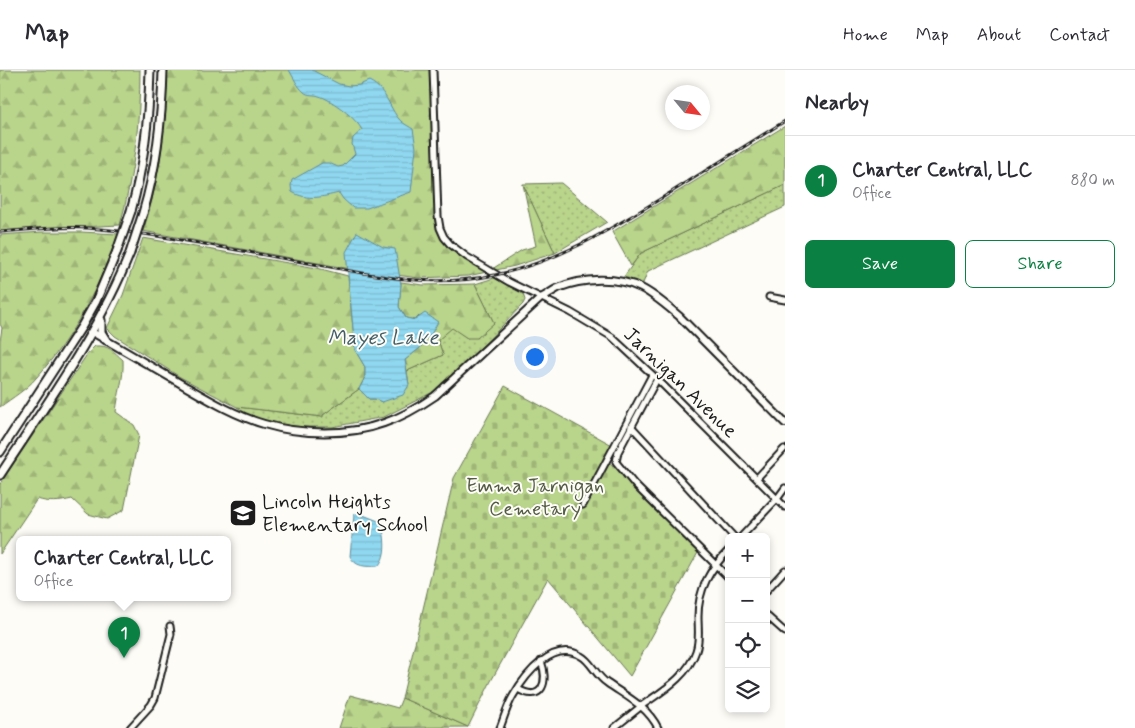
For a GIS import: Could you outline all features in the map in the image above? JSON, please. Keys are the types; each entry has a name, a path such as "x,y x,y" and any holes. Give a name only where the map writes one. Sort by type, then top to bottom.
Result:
{"highway":[{"path":"0,452 89,314 100,293 117,251 139,182 148,128 150,70"},
{"path":"0,475 101,317 130,253 151,187 160,133 163,70"},
{"path":"89,314 88,326 92,332"},
{"path":"101,317 101,332 106,340"},
{"path":"74,339 84,333 92,332"}],"main road":[{"path":"92,332 224,408 263,424 299,432 336,432 384,423 420,406 434,396 541,298 558,288 591,280 620,282 641,288 678,316 785,423"}],"street":[{"name":"Jarnigan Avenue","path":"433,70 438,216 442,233 450,244 467,257 509,282 570,312 612,336 658,379 785,507"},
{"path":"769,297 785,300"},
{"path":"583,505 652,375"},
{"path":"658,379 631,426 618,452 616,462 635,485 725,574"},
{"path":"631,426 730,533"},
{"path":"757,478 784,449"},
{"path":"745,533 785,488"},
{"path":"614,728 680,678 688,667 696,652 699,640 698,604 702,588 715,564 725,554"},
{"path":"770,587 785,570"},
{"path":"770,619 785,632"},
{"path":"130,728 155,698 171,634 170,626"},
{"path":"500,728 512,698 541,661 551,655 572,652 583,656 596,674 606,683 642,706 658,728"},
{"path":"518,689 527,694 538,692 544,680 544,669 541,661"}],"green space":[{"path":"0,70 140,70 135,148 129,187 120,225 0,231"},
{"path":"166,70 433,70 438,216 444,237 489,271 522,250 536,246 523,184 555,253 515,266 468,276 419,278 345,268 143,231 154,191 164,131"},
{"path":"785,126 785,185 641,253 631,266 612,232"},
{"path":"561,183 607,222 555,253 523,184"},
{"path":"785,185 785,207 648,271 641,288 620,282 641,253"},
{"path":"42,232 118,234 94,292 62,346 24,390 0,407 0,341 2,328 0,324 0,235"},
{"path":"143,238 317,268 348,276 355,350 365,367 365,377 359,389 323,415 323,417 237,407 180,377 115,336 107,328 123,295"},
{"path":"494,278 523,294 525,300 523,304 456,374 433,392 384,417 332,427 304,427 253,418 237,407 322,417 359,389 369,399 382,402 409,385 407,371 443,355 438,340 452,327 467,338 494,323 475,284"},
{"path":"401,282 423,285 475,284 494,323 477,338 467,338 452,328 438,340 443,355 407,371 405,360 420,348 425,339 419,316 415,320 406,318 399,307"},
{"path":"95,346 113,351 123,360 123,373 116,412 134,425 139,435 124,510 107,519 88,514 72,499 54,502 37,499 0,554 0,484 88,353"},
{"name":"Emma Jarnigan Cemetary","path":"505,386 614,446 606,460 635,485 700,549 630,676 548,578 468,727 402,698 454,478"},
{"path":"350,695 398,708 402,698 468,727 339,728"}],"water":[{"path":"289,70 312,70 339,84 349,86 369,81 385,95 398,118 413,129 416,148 411,192 367,208 353,208 339,193 321,197 304,197 292,192 292,180 322,163 329,163 338,167 343,166 355,154 352,144 353,138 362,130 355,120 337,105 317,95 304,92 297,85"},
{"name":"Mayes Lake","path":"357,232 383,247 395,249 401,285 399,307 406,318 415,320 425,313 438,322 429,338 425,339 420,348 405,360 409,385 403,395 382,402 369,399 359,389 365,378 365,367 355,350 346,252"},
{"path":"358,513 381,522 384,533 384,551 378,566 358,564 350,556 354,515"}],"railway":[{"path":"0,232 44,228 114,230 193,242 372,275 444,281 469,279 495,275 541,262 583,243 645,208 785,121"}],"place":[{"name":"Lincoln Heights Elementary School","path":"243,513"},
{"name":"Charter Central, LLC","path":"124,658"}]}
